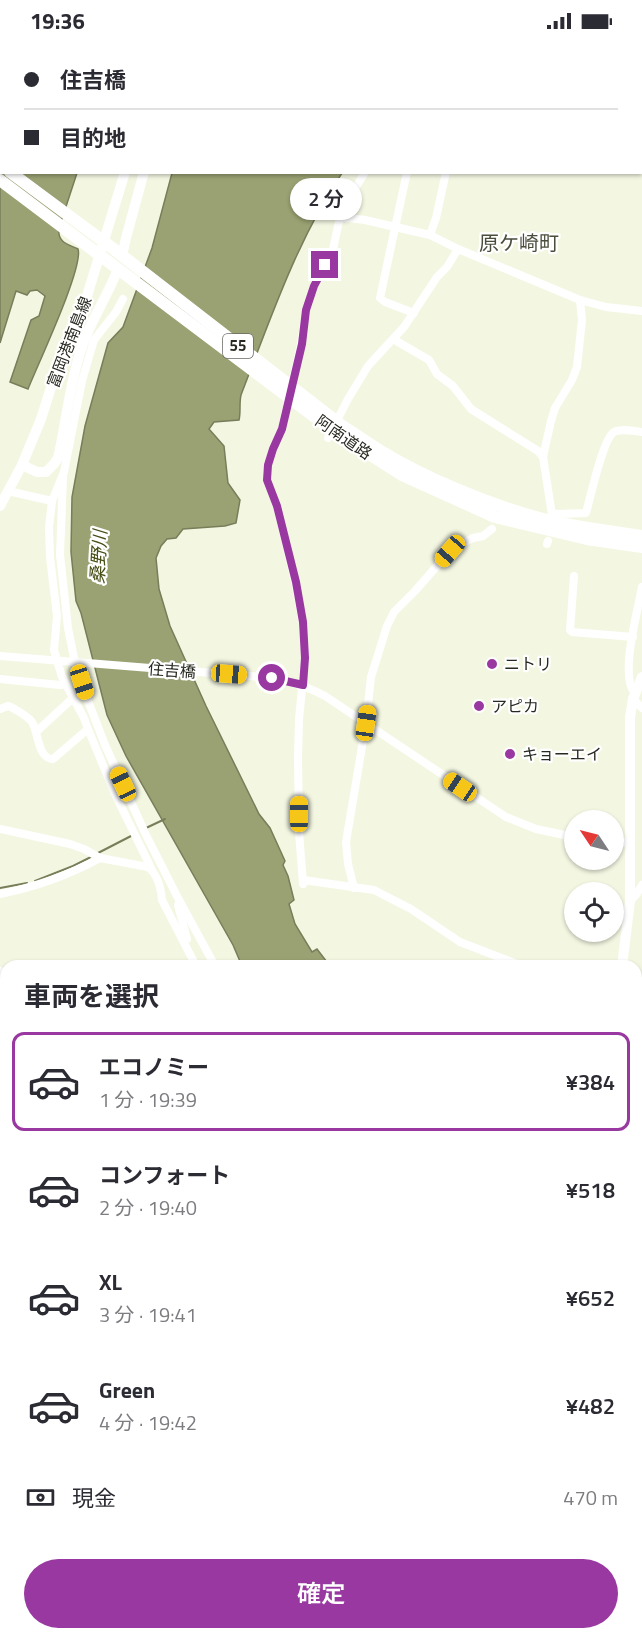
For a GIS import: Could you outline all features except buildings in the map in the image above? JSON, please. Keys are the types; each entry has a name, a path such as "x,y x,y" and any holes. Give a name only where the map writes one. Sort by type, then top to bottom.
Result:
{"highway":[{"name":"阿南道路","path":"13,174 111,247 122,256 133,273 335,432 402,475 495,517 587,539 642,547"},
{"name":"阿南道路","path":"0,180 118,269 133,273"},
{"name":"阿南道路","path":"335,432 498,505 570,525 642,536"}],"main road":[{"name":"富岡港南島線","path":"0,506 22,465 41,419 53,381 87,296 124,174"},
{"path":"122,256 143,174"},
{"path":"22,465 37,472 46,472 58,458 86,336 110,290 118,269"},
{"path":"623,960 630,901 630,717 634,696 642,677"}],"street":[{"path":"363,174 340,217 333,249 314,286 306,310 302,344 282,429 268,465 267,480 277,506 296,582 303,622 305,658 301,685 298,758 299,832 303,882 374,890 411,909 460,942 506,960"},
{"path":"407,174 380,298 414,313"},
{"path":"430,235 446,174"},
{"path":"340,217 365,220 430,235 580,300 642,311"},
{"path":"335,432 348,399 368,366 414,313 458,249"},
{"path":"123,298 116,312 94,340 82,381 64,472 60,555 68,628 105,745 146,835 212,960"},
{"path":"580,300 582,320 577,367 555,408 543,458 552,514 586,513 608,437 619,430 642,432"},
{"path":"393,339 423,355 429,360 437,374 453,386 471,408 538,451 543,458"},
{"path":"64,472 52,501 48,527 57,616 54,650 65,684 84,718 131,828 161,888 162,900 193,960"},
{"path":"8,491 52,501"},
{"path":"354,888 346,842 366,723 371,677 381,644 394,612 450,551 483,536 492,529"},
{"path":"574,576 570,630 633,638"},
{"path":"642,587 628,660 630,687 642,708"},
{"name":"住吉橋","path":"0,656 261,677 301,685 325,696 507,817 536,829 564,835"},
{"path":"0,679 60,686 65,684"},
{"path":"36,732 73,698"},
{"path":"0,709 8,706 31,720 39,745 48,759 53,759 88,729"},
{"path":"0,829 70,844 97,856 140,865 152,870"},
{"path":"624,843 631,843"},
{"path":"0,894 69,873 97,856"},
{"path":"630,901 642,885"},
{"path":"179,900 178,906 192,948 191,956"}],"water":[{"path":"0,174 77,174 59,233 64,242 78,249 78,259 67,295 28,389 10,382 31,320 39,316 45,296 37,290 30,291 27,295 16,291 0,343"},
{"name":"桑野川","path":"172,174 341,174 311,225 274,309 241,395 239,420 214,422 209,429 224,446 228,483 240,500 236,523 183,529 176,538 167,539 156,558 159,589 170,626 206,706 259,814 270,828 285,861 283,865 294,900 289,904 295,924 312,952 317,949 325,960 239,960 126,756 107,715 76,601 71,552 72,497 85,426 108,343 123,327 152,248"}],"waterway":[{"path":"146,828 165,819"},
{"path":"98,853 133,835"},
{"path":"35,881 93,856"},
{"path":"0,888 27,883"}],"place":[{"name":"ニトリ","path":"492,664"},
{"name":"アピカ","path":"479,706"},
{"name":"キョーエイ","path":"510,754"}],"district":[{"name":"原ケ崎町","path":"519,243"}],"route":[{"path":"272,678 303,685 305,658 303,622 296,582 277,506 267,480 268,465 282,429 295,376 306,310 314,286 325,265"}]}
